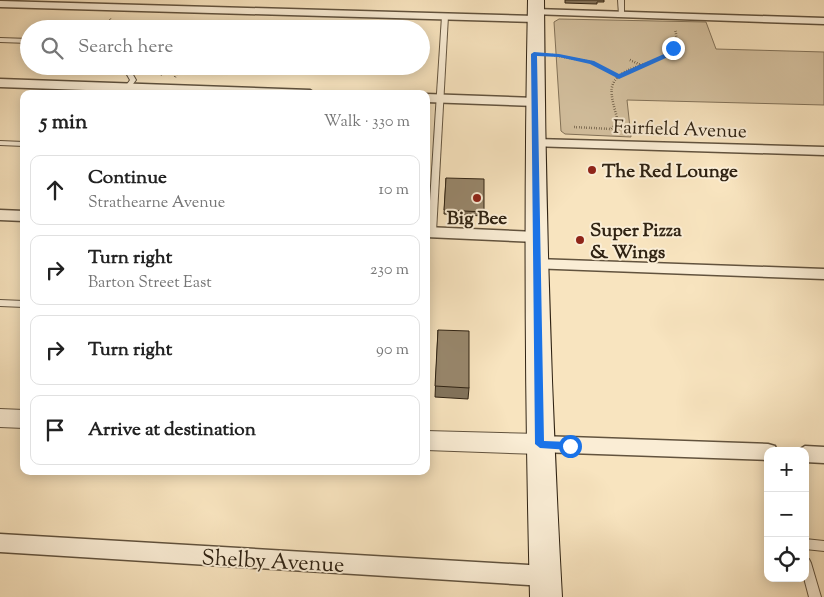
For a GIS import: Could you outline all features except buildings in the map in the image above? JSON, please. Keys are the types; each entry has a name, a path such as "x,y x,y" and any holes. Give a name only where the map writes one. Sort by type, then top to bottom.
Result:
{"main road":[{"path":"535,10 536,264 540,444 546,586"}],"street":[{"path":"0,4 103,3 445,16 535,10 672,17 824,21"},
{"path":"0,83 206,90"},
{"path":"430,98 535,102"},
{"name":"Fairfield Avenue","path":"535,143 824,151"},
{"path":"0,215 20,216"},
{"path":"430,232 536,237"},
{"path":"536,264 824,274"},
{"path":"0,418 20,419"},
{"path":"430,440 764,452"},
{"path":"809,454 824,455"},
{"name":"Shelby Avenue","path":"0,543 546,586"}],"lane":[{"path":"621,0 622,15"},
{"path":"430,220 445,16"},
{"path":"0,40 20,41"},
{"path":"128,87 133,80 130,75"},
{"path":"0,143 20,144"},
{"path":"0,303 20,304"},
{"path":"809,544 824,546"},
{"path":"809,577 815,597"}],"path":[{"path":"574,128 610,129 618,122 612,87 619,77 641,65 666,55 673,48 677,40 672,17"},
{"path":"534,54 592,62 619,77"},
{"path":"630,60 641,65"}],"shaded area":[{"path":"559,19 706,22 716,49 824,52 824,105 627,100 631,137 565,134 561,131 554,22"}],"place":[{"name":"The Red Lounge","path":"592,170"},
{"name":"Big Bee","path":"477,198"},
{"name":"Super Pizza & Wings","path":"580,240"}],"route":[{"path":"570,446 540,444 534,54 592,62 619,77 641,65 666,55 673,48"}]}
